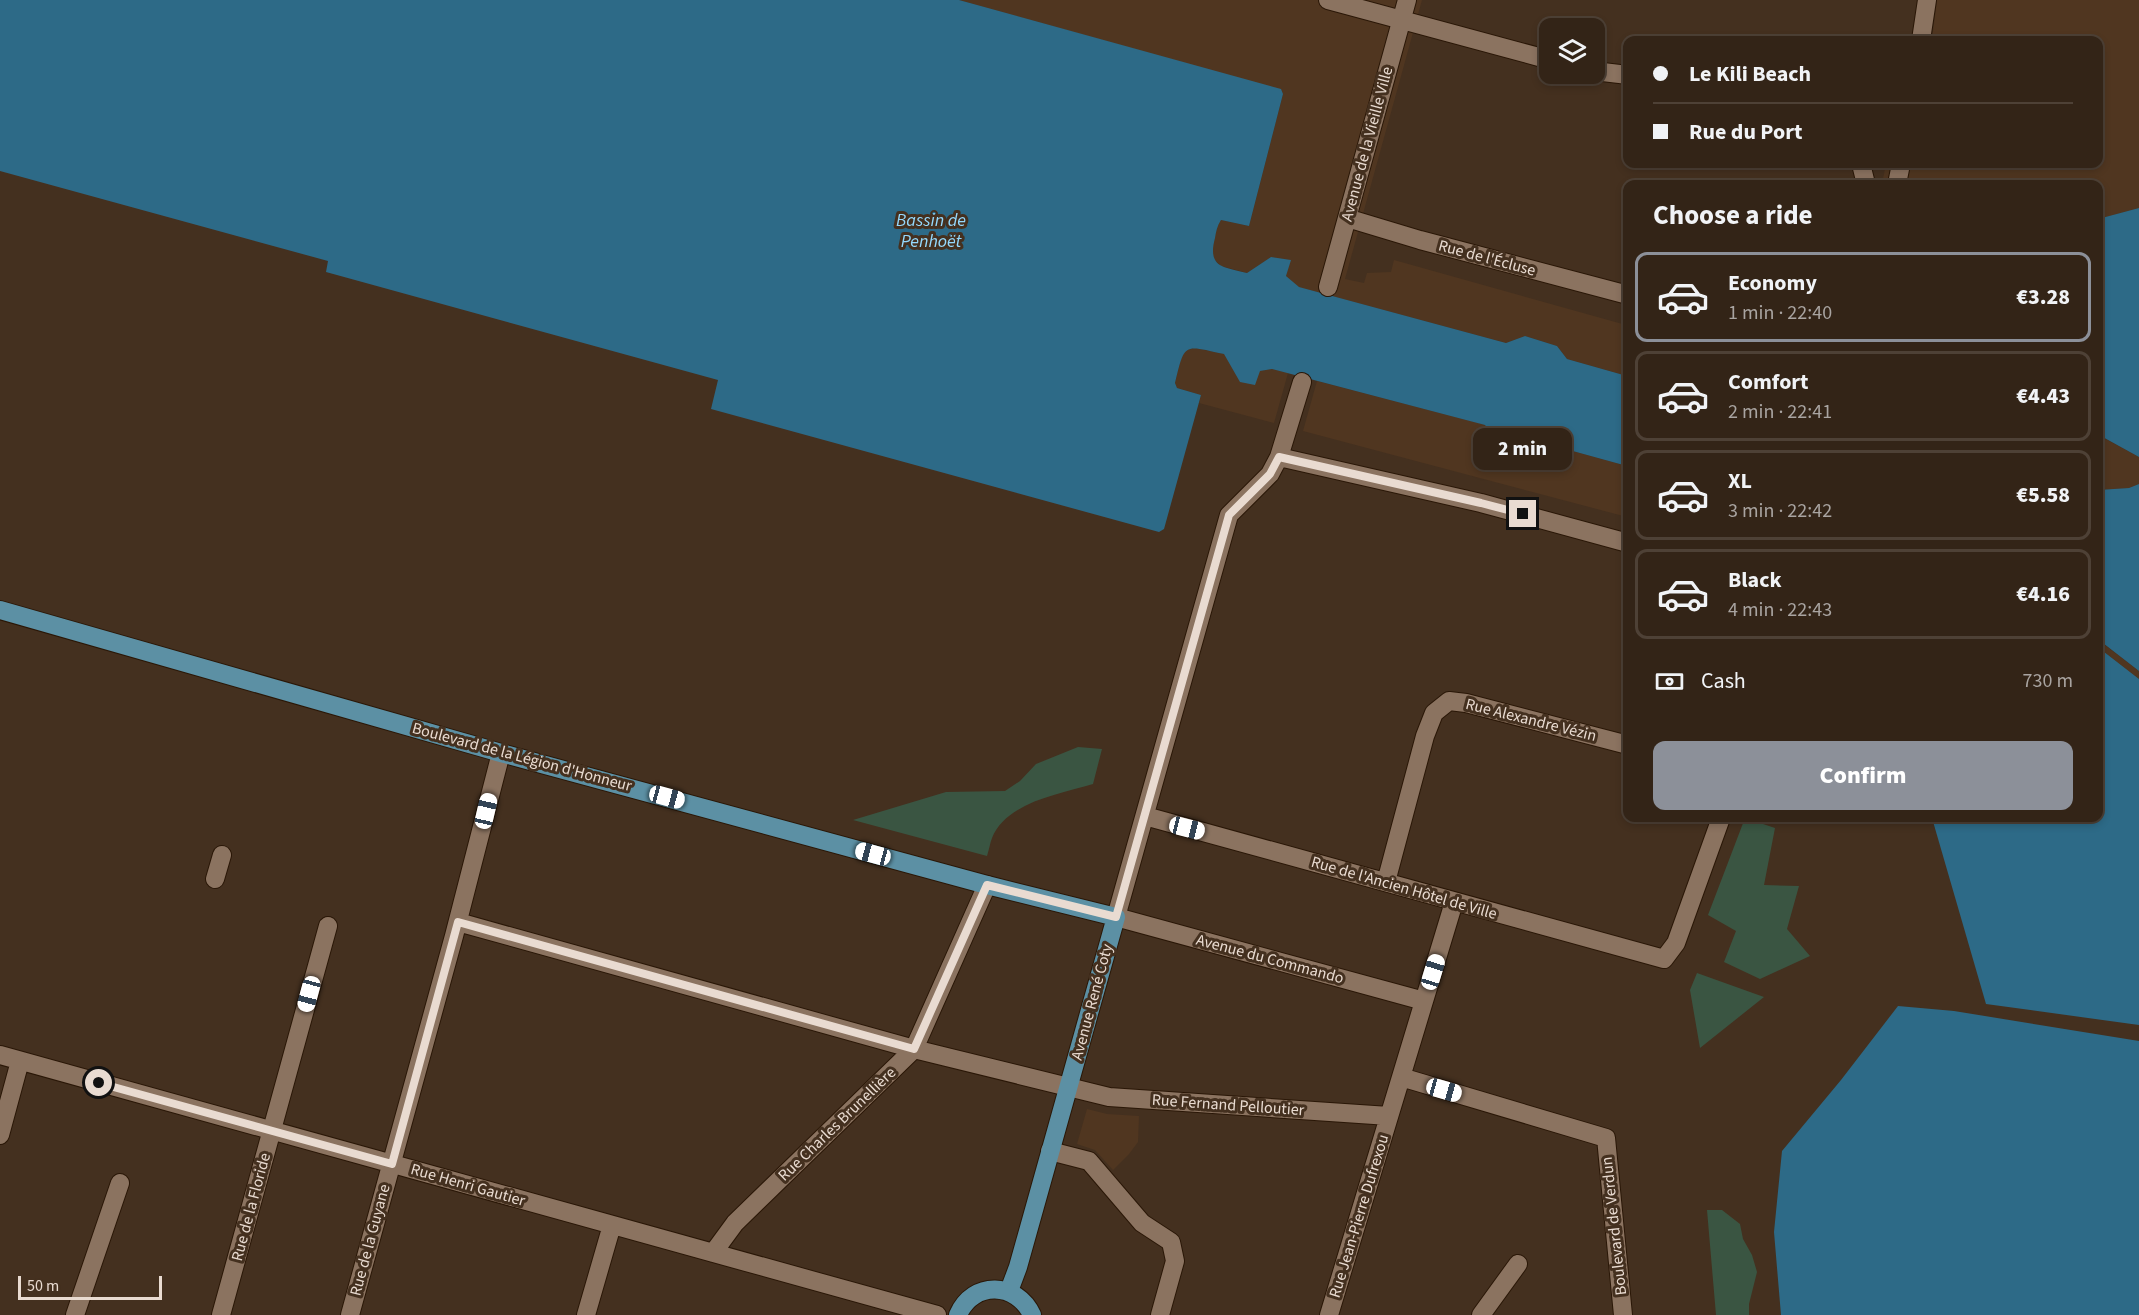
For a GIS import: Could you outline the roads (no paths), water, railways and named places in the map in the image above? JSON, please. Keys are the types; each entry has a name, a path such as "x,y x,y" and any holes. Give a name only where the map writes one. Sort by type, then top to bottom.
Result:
{"main road":[{"name":"Boulevard de la Légion d'Honneur","path":"0,610 501,753 987,885 1116,917"},
{"name":"Avenue René Coty","path":"1009,1291 1018,1267 1116,917"},
{"path":"958,1315 970,1298 982,1291 995,1289 1009,1291 1020,1297 1029,1307 1032,1315"}],"street":[{"path":"1328,0 1539,57"},
{"name":"Avenue de la Vieille Ville","path":"1328,287 1407,0"},
{"path":"1922,36 1928,0"},
{"path":"1605,72 1623,74"},
{"name":"Rue de l'Écluse","path":"1347,218 1420,240 1623,294"},
{"name":"Avenue René Coty","path":"1116,917 1229,515 1270,474 1279,457 1302,382"},
{"path":"1279,457 1481,503 1623,542"},
{"name":"Rue Alexandre Vézin","path":"1386,882 1425,736 1434,713 1449,701 1466,703 1623,744"},
{"name":"Rue de la Guyane","path":"350,1315 458,922 501,753"},
{"name":"Rue de l'Ancien Hôtel de Ville","path":"1145,816 1664,959 1676,943 1720,822"},
{"path":"215,879 222,855"},
{"name":"Rue Charles Brunellière","path":"713,1253 735,1223 914,1049 987,885"},
{"name":"Rue Jean-Pierre Dufrexou","path":"1329,1315 1454,902"},
{"name":"Avenue du Commando","path":"1116,917 1424,1001"},
{"name":"Rue Fernand Pelloutier","path":"458,922 914,1049 1110,1097 1389,1116"},
{"name":"Rue de la Floride","path":"221,1315 328,926"},
{"name":"Rue Henri Gautier","path":"0,1055 141,1090 272,1131 937,1315"},
{"path":"0,1135 20,1061"},
{"name":"Boulevard de Verdun","path":"1401,1077 1606,1138 1623,1315"},
{"path":"1050,1151 1089,1161 1142,1222 1171,1242 1175,1261 1160,1315"},
{"path":"75,1315 120,1183"},
{"path":"581,1314 612,1225"},
{"path":"1481,1315 1518,1264"}],"water":[{"name":"Bassin de Penhoët","path":"0,0 959,0 1281,89 1283,94 1249,226 1221,220 1213,248 1216,261 1225,267 1247,273 1271,257 1291,260 1286,276 1299,287 1506,343 1525,336 1557,346 1567,359 1623,375 1623,465 1540,442 1527,448 1495,438 1485,425 1272,369 1260,371 1255,385 1240,382 1224,354 1193,348 1184,353 1175,383 1177,388 1201,395 1164,529 1159,532 711,409 718,380 326,272 328,261 0,171"},
{"path":"2139,208 2139,457 2103,437 2103,218"},
{"path":"2139,484 2139,671 2103,643 2103,490 2129,488"},
{"path":"2103,651 2139,679 2139,1025 1986,1004 1933,822 2103,822"},
{"path":"1898,1006 1954,1011 2139,1041 2139,1315 1781,1315 1774,1232 1782,1151"}]}
